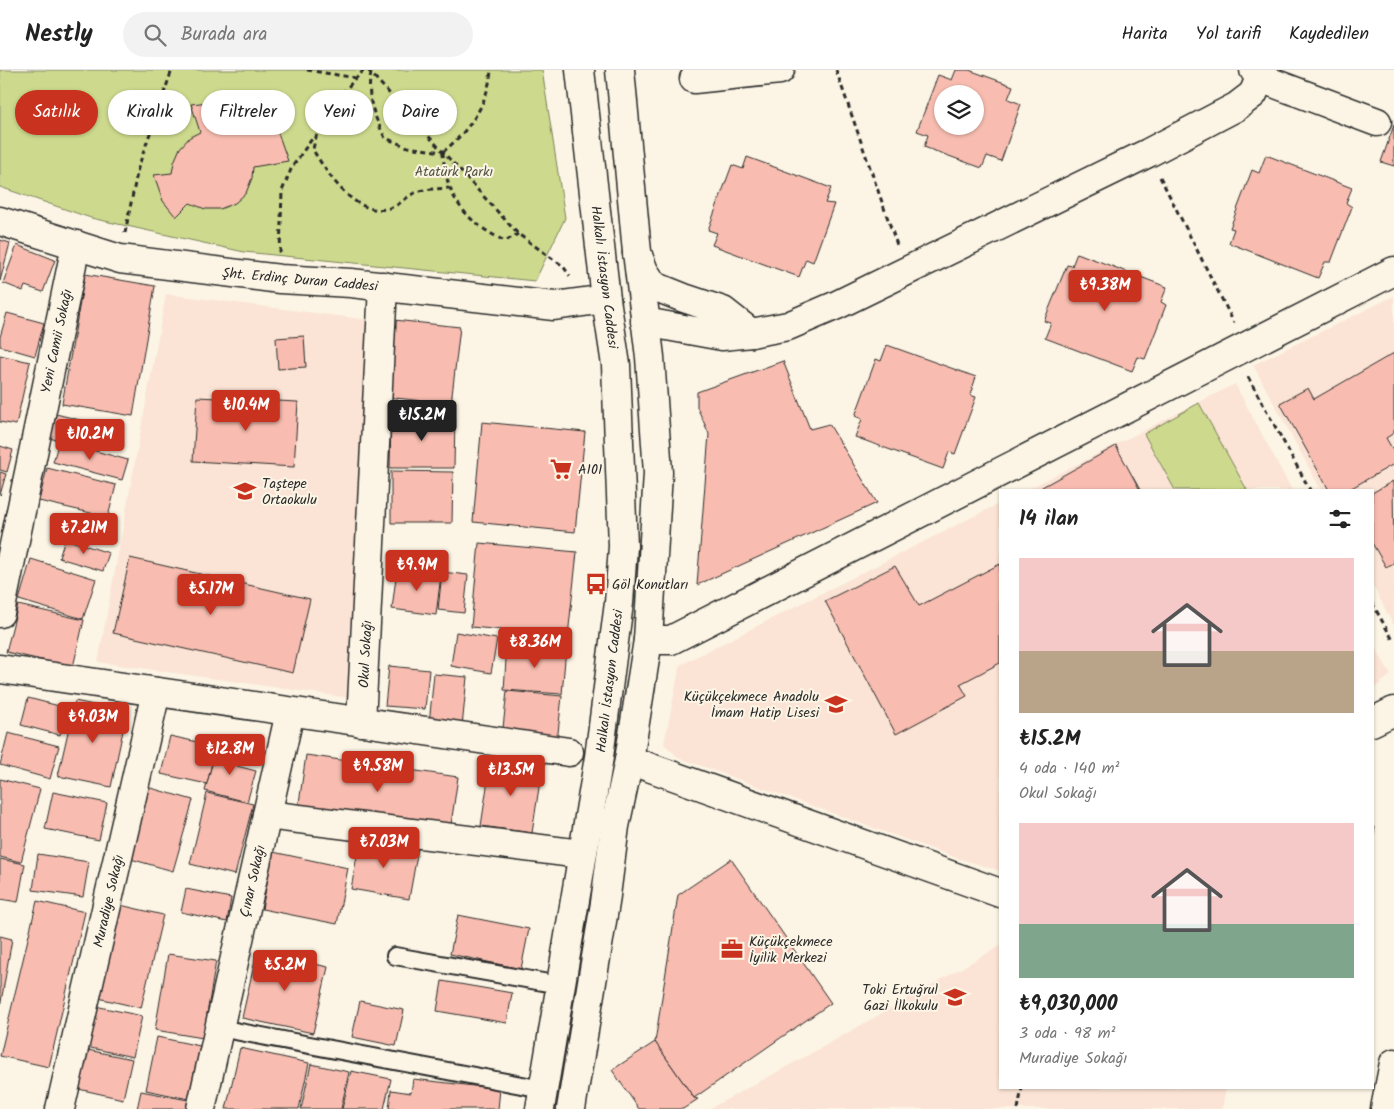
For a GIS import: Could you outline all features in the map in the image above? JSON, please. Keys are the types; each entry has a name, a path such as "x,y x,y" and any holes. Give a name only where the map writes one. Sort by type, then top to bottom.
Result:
{"street":[{"name":"Halkalı İstasyon Caddesi","path":"541,1099 581,854 599,757 619,603 623,546 616,365 606,299 580,70"},
{"path":"571,1109 605,903 615,826 629,760 648,640 658,473 620,70"},
{"path":"694,79 780,70"},
{"path":"645,322 722,336 788,326 906,272 1148,153 1236,107 1253,94 1257,74 1377,122"},
{"name":"Şht. Erdinç Duran Caddesi","path":"0,221 120,258 280,279 383,286 554,306 606,299"},
{"name":"Yeni Camii Sokağı","path":"0,613 76,246"},
{"path":"606,299 637,252"},
{"path":"637,252 644,271 654,286 724,311 751,333"},
{"path":"648,640 671,640 1394,271"},
{"name":"Okul Sokağı","path":"361,722 383,286"},
{"path":"0,669 569,752"},
{"name":"Muradiye Sokağı","path":"60,1109 156,692"},
{"path":"1374,721 1394,711"},
{"name":"Çınar Sokağı","path":"200,1109 290,712"},
{"path":"599,757 629,760 999,893"},
{"path":"267,815 581,854"},
{"path":"1386,1109 1394,1063"}],"lane":[{"path":"395,956 560,985"},
{"path":"219,1028 541,1099"}],"path":[{"path":"120,258 138,168 172,70"},
{"path":"307,70 356,78"},
{"path":"346,90 364,70"},
{"path":"369,72 368,90 375,117 385,138 408,147 443,152 461,136 474,120 486,96 491,70"},
{"path":"836,70 906,272"},
{"path":"369,72 518,234 563,266 570,276"},
{"path":"280,279 282,190 292,167 316,135"},
{"path":"317,135 313,150 325,170 355,201 365,208 382,210 396,206 422,190 449,188"},
{"path":"443,152 444,173 452,196 469,217 486,232 505,241 518,234"},
{"path":"1148,153 1240,350 1310,489"},
{"path":"1374,607 1394,642"},
{"path":"1018,1109 1022,1089"}],"shaded area":[{"name":"Taştepe Ortaokulu","path":"166,294 370,320 349,698 98,662"},
{"path":"1394,296 1394,626 1374,588 1374,489 1320,489 1253,365"},
{"path":"1235,384 1291,489 1028,489"},
{"name":"Küçükçekmece Anadolu İmam Hatip Lisesi","path":"999,504 999,871 957,858 679,758 664,744 680,665"},
{"path":"1374,645 1391,675 1374,688"},
{"name":"Toki Ertuğrul Gazi İlkokulu","path":"999,947 999,1089 1226,1089 1222,1109 709,1109 821,1048"}],"green space":[{"name":"Atatürk Parkı","path":"0,70 542,70 565,218 535,281 244,252 91,218 0,187"},
{"path":"1199,403 1246,489 1174,489 1144,434"}],"building":[{"path":"956,70 969,70 1013,86 1008,99 1021,104 1001,161 987,156 982,168 924,147 928,135 917,131 934,86 934,135 984,135 984,85 934,85 938,75 952,80"},
{"path":"201,103 201,135 279,135 288,161 253,167 252,178 246,193 235,203 220,209 205,209 190,203 176,217 163,201 154,175 172,173 180,148 190,137 200,132 191,104"},
{"path":"1394,125 1394,166 1381,162"},
{"path":"1266,155 1352,188 1346,203 1352,207 1331,262 1325,262 1318,278 1229,243 1234,229 1230,228 1252,170 1259,173"},
{"path":"747,157 831,188 825,203 834,204 813,262 806,259 799,277 712,245 717,233 708,230 732,165 743,169"},
{"path":"0,240 10,243 0,281"},
{"path":"17,245 55,260 43,292 25,286 23,291 3,283"},
{"path":"1077,253 1167,287 1161,302 1166,305 1145,359 1138,357 1132,371 1045,338 1051,323 1044,321 1067,265 1072,266"},
{"path":"85,274 155,286 133,416 62,404"},
{"path":"7,313 44,323 35,356 0,346 0,337"},
{"path":"394,320 460,327 451,404 386,397"},
{"path":"304,336 306,367 278,369 276,338"},
{"path":"887,345 976,377 970,395 976,397 955,454 949,452 943,469 855,437 862,419 855,416 876,359 881,361"},
{"path":"1394,353 1394,433 1386,438 1394,452 1394,464 1350,489 1328,489 1280,403 1308,388 1314,399"},
{"path":"0,355 30,362 16,425 0,422"},
{"path":"783,361 810,429 829,424 877,503 697,585 709,434 697,407 697,392"},
{"path":"197,397 298,402 294,467 193,461"},
{"path":"52,413 92,423 85,447 45,437"},
{"path":"391,416 455,417 454,468 390,468"},
{"path":"482,422 585,432 575,532 473,522"},
{"path":"59,441 128,460 122,480 53,462"},
{"path":"0,446 13,450 7,472 0,470"},
{"path":"1116,446 1139,489 1043,489 1042,487"},
{"path":"47,468 116,485 108,517 39,501"},
{"path":"391,471 453,472 452,523 391,523"},
{"path":"0,472 6,474 0,495"},
{"path":"1393,481 1394,563 1386,567 1374,546 1374,492"},
{"path":"65,539 109,553 103,571 59,558"},
{"path":"479,543 577,552 568,636 471,627"},
{"path":"130,558 310,599 293,673 113,633"},
{"path":"31,559 96,579 83,619 19,600"},
{"path":"999,565 999,664 960,684 967,696 896,734 825,601 895,566 919,606"},
{"path":"397,569 441,575 436,615 392,609"},
{"path":"442,572 468,575 464,613 438,610"},
{"path":"18,605 84,620 73,667 6,652"},
{"path":"456,632 497,639 491,673 451,666"},
{"path":"507,644 566,648 562,694 504,690"},
{"path":"389,666 429,670 425,709 385,706"},
{"path":"434,674 467,677 462,727 429,724"},
{"path":"507,691 562,696 557,742 502,737"},
{"path":"28,698 67,708 60,735 21,725"},
{"path":"75,701 127,712 111,787 58,776"},
{"path":"8,733 59,746 50,779 0,765"},
{"path":"170,736 216,746 207,784 161,774"},
{"path":"217,745 241,751 237,766 256,771 247,802 205,791"},
{"path":"306,755 458,777 450,831 298,810"},
{"path":"491,760 542,768 532,833 481,826"},
{"path":"0,779 40,789 21,862 0,857"},
{"path":"147,787 193,800 173,871 127,858"},
{"path":"53,792 107,803 99,840 45,829"},
{"path":"207,793 253,804 235,875 190,864"},
{"path":"360,839 418,849 409,899 351,889"},
{"path":"273,852 348,868 337,924 262,909"},
{"path":"38,854 89,862 83,897 33,890"},
{"path":"0,859 25,864 18,902 0,899"},
{"name":"Küçükçekmece İyilik Merkezi","path":"731,859 831,1003 694,1098 655,1042 678,895"},
{"path":"186,889 231,898 227,922 181,912"},
{"path":"37,901 85,912 49,1067 0,1056"},
{"path":"116,904 163,915 141,1008 94,997"},
{"path":"458,915 529,929 521,969 450,954"},
{"path":"0,936 12,939 0,1008"},
{"path":"257,951 328,967 313,1033 242,1018"},
{"path":"168,954 216,961 203,1038 155,1030"},
{"path":"442,981 512,993 507,1023 437,1011"},
{"path":"360,1001 404,1010 396,1046 352,1037"},
{"path":"95,1006 142,1016 133,1057 86,1047"},
{"path":"157,1037 200,1046 189,1099 146,1090"},
{"path":"655,1042 694,1098 698,1099 683,1109 639,1109 612,1070"},
{"path":"240,1048 309,1063 299,1109 226,1109"},
{"path":"83,1049 132,1059 123,1099 74,1088"},
{"path":"311,1064 349,1072 341,1109 301,1109"},
{"path":"351,1071 391,1079 384,1109 342,1109"},
{"path":"413,1079 500,1089 498,1109 389,1109 391,1090 411,1093"},
{"path":"141,1091 188,1100 186,1109 137,1109"}],"place":[{"name":"A101","path":"561,469"},
{"name":"Taştepe Ortaokulu","path":"245,491"},
{"name":"Göl Konutları","path":"596,584"},
{"name":"Küçükçekmece Anadolu İmam Hatip Lisesi","path":"836,704"},
{"name":"Küçükçekmece İyilik Merkezi","path":"732,949"},
{"name":"Toki Ertuğrul Gazi İlkokulu","path":"955,997"}]}
